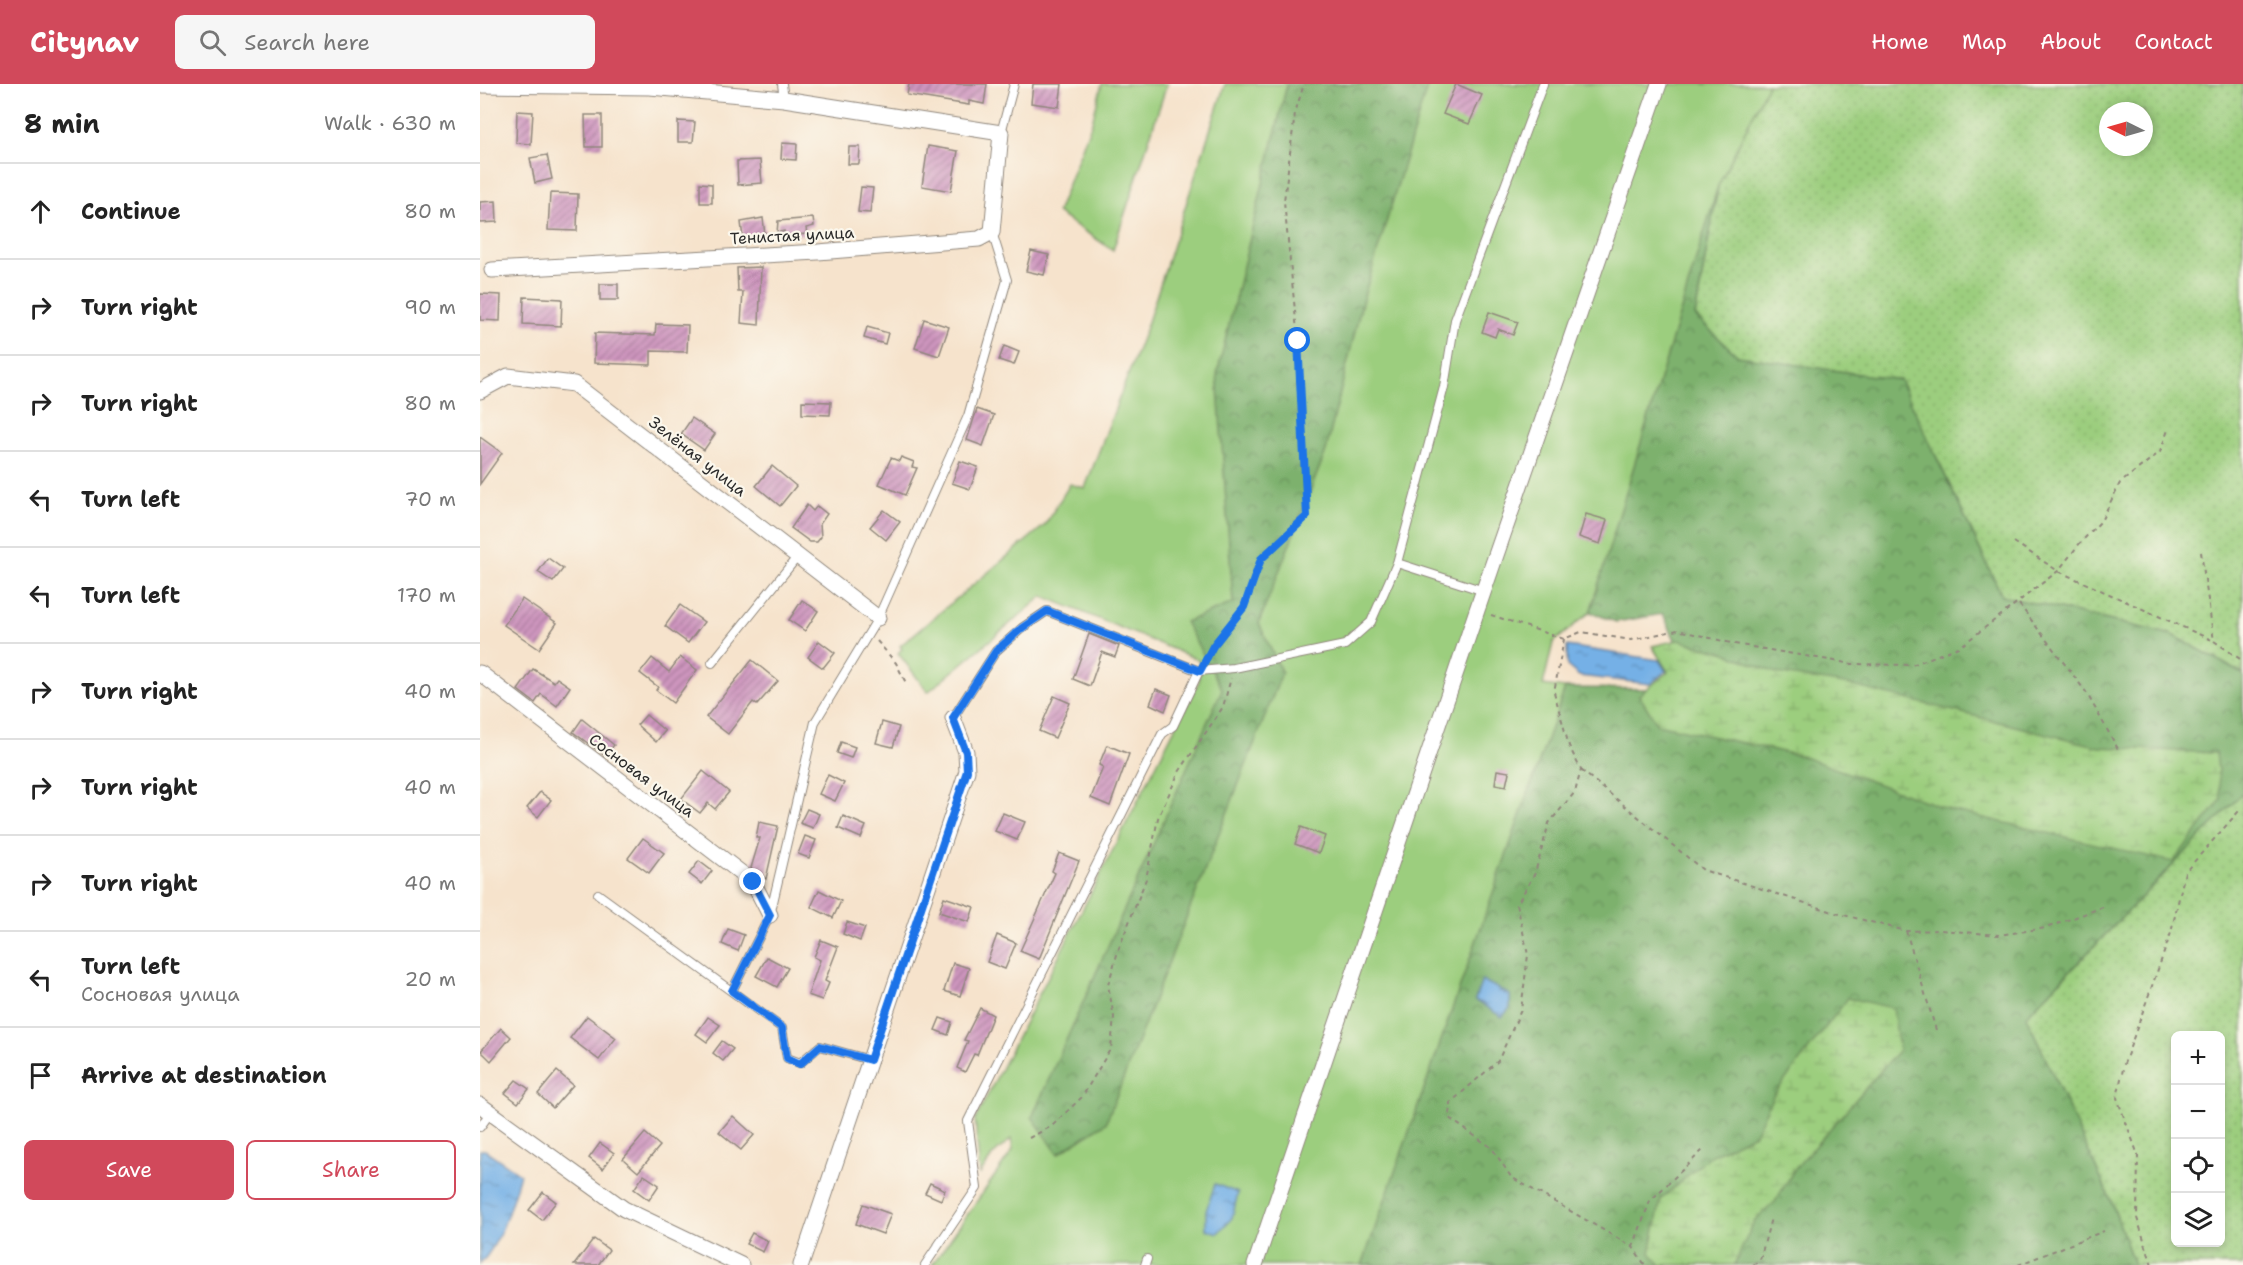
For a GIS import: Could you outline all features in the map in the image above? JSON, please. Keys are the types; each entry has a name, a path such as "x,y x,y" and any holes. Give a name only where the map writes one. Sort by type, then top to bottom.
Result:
{"street":[{"path":"1255,1265 1477,610 1659,84"},
{"path":"480,85 783,91 1001,132 992,232"},
{"name":"Тенистая улица","path":"492,270 818,252 979,239 992,232"},
{"name":"Зелёная улица","path":"480,391 508,376 574,384 878,618"},
{"name":"Сосновая улица","path":"480,673 753,882 770,915"},
{"path":"801,1265 967,771 966,752 953,718"},
{"path":"485,1109 624,1209 741,1265"}],"lane":[{"path":"1001,132 1014,84"},
{"path":"953,718 996,651 1022,628 1047,611 1200,671 1234,668 1345,645 1371,622 1397,564 1444,387 1455,320 1543,84"},
{"path":"732,991 770,915 815,722 878,618 968,416 1007,280 992,232"},
{"path":"712,663 798,556"},
{"path":"1397,564 1484,591"},
{"path":"925,1265 977,1188 968,1121 1162,734 1173,726 1200,671"},
{"path":"598,894 782,1028 787,1058 800,1064 820,1046 870,1060"},
{"path":"480,1127 485,1109"}],"path":[{"path":"1200,671 1213,646 1244,607 1261,559 1307,516 1298,341 1284,201 1294,113 1304,84"},
{"path":"1477,610 1564,639 1581,632 1631,640 1678,630 1736,644 1852,664 1912,665 1961,646 2019,604 2058,571 2101,521 2120,483 2160,452 2168,430"},
{"path":"2014,542 2058,571 2214,642 2243,661"},
{"path":"2201,552 2214,642"},
{"path":"2019,604 2086,692 2118,749"},
{"path":"1564,639 1554,692 1569,746 1581,770 1703,870 1836,913 1906,932 1941,930 1999,934 2046,928 2103,907"},
{"path":"884,650 896,663 906,683"},
{"path":"1029,1138 1052,1126 1082,1097 1111,1048 1114,1017 1108,985 1119,948 1146,879 1158,818 1179,772 1223,707 1234,668"},
{"path":"1581,770 1575,792 1549,823 1535,873 1517,904 1528,955 1521,1010 1498,1060 1450,1103 1449,1118 1492,1148 1510,1177 1633,1247 1645,1265"},
{"path":"2151,1265 2137,1218 2138,1155 2117,1098 2124,1064 2170,933 2185,872 2239,811 2243,810"},
{"path":"1906,932 1936,1030"},
{"path":"1633,1247 1650,1201 1704,1149"},
{"path":"1753,1265 1760,1260 1771,1218"},
{"path":"2018,1265 2104,1231"}],"green space":[{"path":"1102,84 1167,84 1113,250 1057,213 1092,122"},
{"path":"1225,84 1287,84 1217,374 1233,603 1185,622 1222,689 1032,1117 1058,1154 1106,1123 1282,673 1259,623 1326,451 1362,303 1428,84 1768,84 1718,186 1590,612 1553,643 1543,685 1565,688 1362,1265 932,1265 1013,1150 1011,1139 993,1155 980,1174 975,1120 1199,681 1199,660 1043,596 928,692 898,653 902,649 900,646 1045,525 1070,484 1085,488 1147,325"},
{"path":"1287,84 1428,84 1362,303 1326,451 1259,623 1282,673 1106,1123 1057,1154 1032,1117 1222,689 1185,622 1233,603 1217,374"},
{"path":"1768,84 2243,84 2243,674 2173,635 2002,596 1900,380 1738,357 1695,316 1718,186"},
{"path":"1718,186 1695,316 1738,356 1900,380 2002,596 2173,635 2243,674 2243,793 2026,1016 2112,1203 2134,1265 1362,1265 1565,688 1666,689 1681,653 1663,614 1616,622 1590,612"},
{"path":"1678,640 1723,652 1776,673 1845,684 2100,747 2216,753 2221,800 2173,862 1950,810 1801,756 1657,724 1639,695 1668,672 1652,646"},
{"path":"2243,793 2243,1265 2134,1265 2112,1203 2026,1016"},
{"path":"1848,998 1893,1008 1899,1050 1794,1170 1775,1202 1755,1220 1734,1265 1661,1265 1650,1253 1661,1199 1710,1156 1755,1134 1773,1096"}],"water":[{"path":"1567,646 1659,660 1666,671 1650,684 1579,676 1567,666"},
{"path":"1482,980 1510,995 1510,1008 1502,1017 1475,1000"},
{"path":"480,1150 485,1150 520,1174 500,1233 488,1255 480,1264"},
{"path":"1215,1184 1238,1193 1232,1218 1218,1233 1206,1229 1206,1211"}],"building":[{"path":"909,84 987,84 984,104 969,101 969,105 907,95"},
{"path":"1033,84 1062,84 1059,107 1031,103"},
{"path":"1456,84 1482,95 1469,124 1443,114"},
{"path":"517,111 533,112 531,144 516,143"},
{"path":"585,115 602,115 602,147 586,147"},
{"path":"678,121 695,122 693,142 678,142"},
{"path":"782,143 797,144 796,160 781,159"},
{"path":"928,146 958,151 951,191 922,186"},
{"path":"849,147 860,147 859,164 848,164"},
{"path":"547,155 552,179 535,183 530,158"},
{"path":"760,160 762,183 738,185 737,161"},
{"path":"700,183 712,184 712,203 700,203"},
{"path":"861,187 873,188 870,213 858,212"},
{"path":"550,193 578,194 577,231 548,230"},
{"path":"496,201 497,222 480,223 480,202"},
{"path":"763,218 765,235 743,238 741,222"},
{"path":"813,218 814,226 806,228 807,234 784,236 784,231 777,233 778,221"},
{"path":"1031,251 1049,255 1044,275 1026,271"},
{"path":"761,267 759,325 741,323 743,292 738,292 737,268"},
{"path":"600,284 618,284 618,300 600,300"},
{"path":"480,294 501,295 500,321 480,320"},
{"path":"524,297 562,299 561,326 523,324"},
{"path":"1489,312 1518,322 1513,335 1498,329 1495,337 1482,332"},
{"path":"924,319 949,327 939,356 915,348"},
{"path":"656,324 688,325 687,352 651,351 651,365 594,363 595,333 655,335"},
{"path":"867,327 888,333 885,344 864,338"},
{"path":"1004,346 1019,352 1014,365 999,360"},
{"path":"802,401 831,402 830,415 802,414"},
{"path":"977,409 994,415 983,446 967,440"},
{"path":"692,418 715,434 704,450 681,434"},
{"path":"480,437 502,453 480,484"},
{"path":"901,457 914,462 912,467 917,468 905,495 879,484 891,458 899,461"},
{"path":"960,461 978,467 970,489 952,483"},
{"path":"772,466 796,486 780,506 756,486"},
{"path":"807,505 813,511 817,506 827,514 820,524 821,537 817,542 810,542 791,528"},
{"path":"884,510 900,522 886,540 870,527"},
{"path":"1586,514 1607,520 1600,544 1579,537"},
{"path":"548,558 563,569 553,582 538,572"},
{"path":"522,599 557,623 539,649 504,625"},
{"path":"802,600 818,611 805,631 789,620"},
{"path":"680,605 704,622 688,643 665,626"},
{"path":"1089,634 1119,646 1115,657 1102,652 1090,686 1073,679"},
{"path":"819,641 835,653 823,668 808,657"},
{"path":"680,657 697,670 673,703 656,690 658,687 640,673 652,658 669,672"},
{"path":"752,660 778,681 757,705 753,702 728,734 706,717"},
{"path":"533,669 554,682 557,678 570,687 557,706 541,694 535,703 518,690"},
{"path":"1156,689 1171,695 1165,711 1150,704"},
{"path":"1054,696 1070,703 1055,738 1039,731"},
{"path":"646,715 665,731 656,742 637,725"},
{"path":"582,719 614,745 605,756 573,732"},
{"path":"882,722 899,727 893,747 876,743"},
{"path":"841,742 855,747 851,758 837,753"},
{"path":"1107,745 1129,754 1110,806 1091,798 1103,767 1099,765"},
{"path":"1497,770 1509,772 1506,786 1495,784"},
{"path":"703,771 729,792 715,809 708,803 700,813 681,799"},
{"path":"828,775 844,783 835,801 819,794"},
{"path":"540,792 551,800 538,817 527,808"},
{"path":"807,809 819,814 813,828 800,823"},
{"path":"1003,813 1025,822 1017,840 995,831"},
{"path":"843,816 866,826 861,838 838,828"},
{"path":"759,822 778,826 766,879 751,868 760,838 756,838"},
{"path":"1301,827 1325,836 1319,853 1295,844"},
{"path":"805,836 816,840 809,858 798,854"},
{"path":"643,838 664,853 649,873 628,858"},
{"path":"1059,853 1079,861 1039,959 1020,951 1055,873 1052,871"},
{"path":"699,861 712,871 702,884 689,874"},
{"path":"819,890 841,901 833,918 811,907"},
{"path":"944,897 974,907 969,922 939,912"},
{"path":"847,922 865,928 860,941 843,934"},
{"path":"728,929 744,935 738,951 722,944"},
{"path":"997,935 1016,943 1005,969 987,962"},
{"path":"821,940 838,947 825,981 829,983 822,1000 808,995 820,960 814,957"},
{"path":"767,957 788,968 777,987 756,976"},
{"path":"953,963 969,968 960,996 944,991"},
{"path":"980,1008 993,1015 977,1055 974,1054 965,1072 957,1068 968,1041 964,1040"},
{"path":"587,1016 616,1038 599,1060 570,1038"},
{"path":"708,1017 720,1025 707,1042 696,1034"},
{"path":"940,1018 952,1022 948,1035 935,1030"},
{"path":"501,1028 511,1037 491,1061 481,1051"},
{"path":"722,1041 733,1049 723,1061 713,1053"},
{"path":"557,1071 573,1085 553,1108 538,1094"},
{"path":"516,1080 529,1089 518,1103 505,1093"},
{"path":"733,1116 754,1135 741,1150 719,1132"},
{"path":"645,1133 660,1146 638,1172 623,1159"},
{"path":"600,1143 614,1153 603,1169 589,1158"},
{"path":"644,1175 659,1185 649,1200 634,1189"},
{"path":"930,1183 945,1190 941,1200 925,1193"},
{"path":"543,1192 556,1202 542,1220 529,1210"},
{"path":"863,1204 891,1214 883,1234 856,1224"},
{"path":"752,1233 768,1241 763,1252 746,1244"},
{"path":"594,1239 609,1250 598,1265 574,1265"}],"route":[{"path":"753,882 770,915 732,991 782,1028 787,1058 800,1064 820,1046 870,1060 967,771 966,752 953,718 996,651 1022,628 1047,611 1080,622 1200,671 1213,646 1244,607 1261,559 1307,516 1306,456 1298,341"}]}
